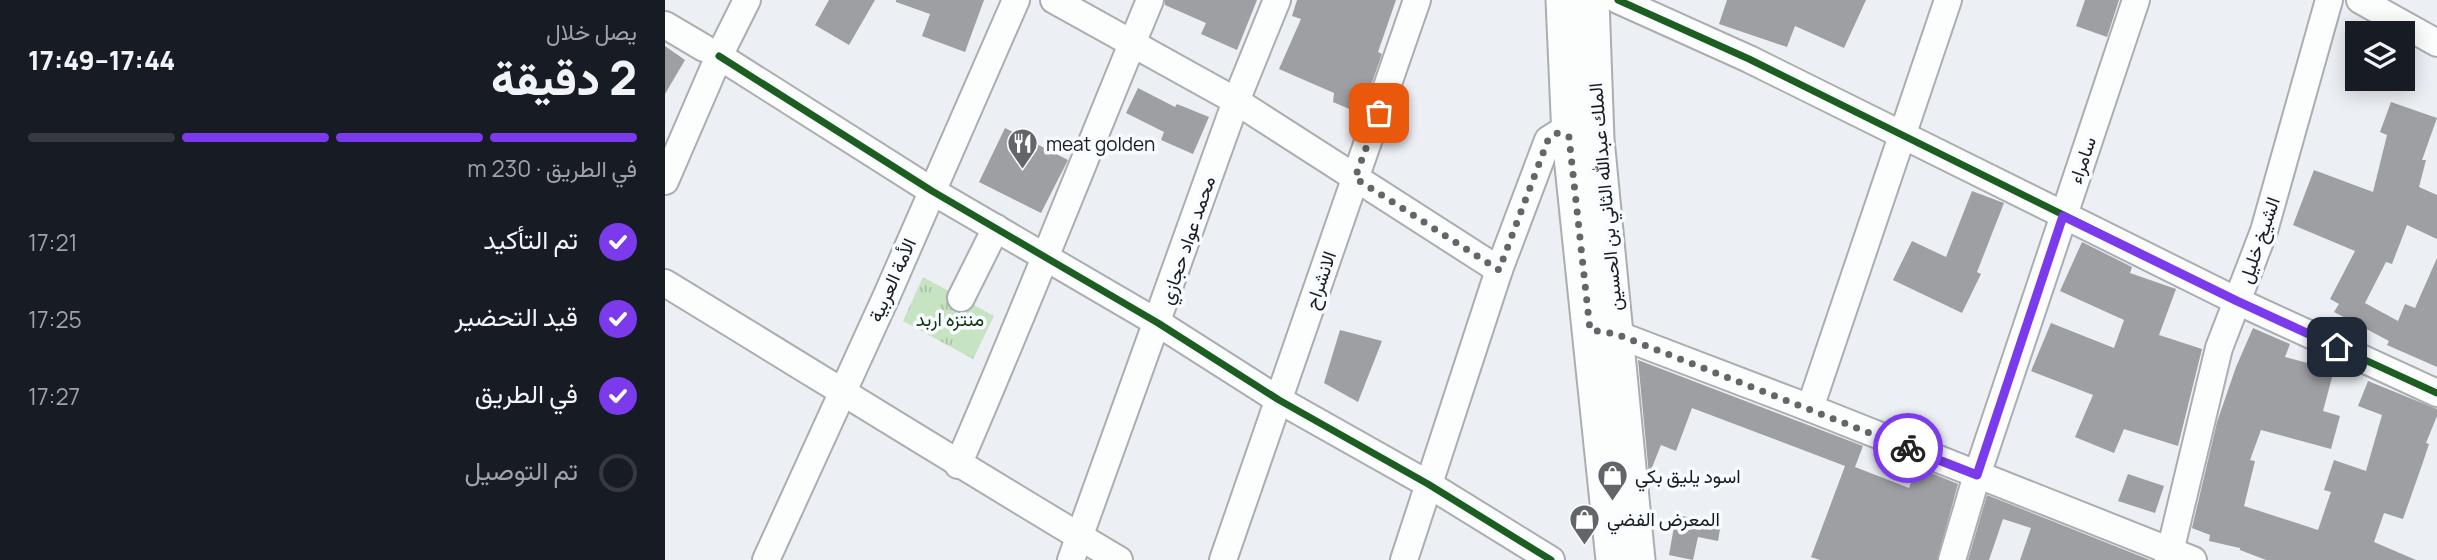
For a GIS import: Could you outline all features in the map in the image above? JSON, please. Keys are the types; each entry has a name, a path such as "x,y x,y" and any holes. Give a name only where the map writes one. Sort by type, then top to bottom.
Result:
{"main road":[{"name":"الملك عبدالله الثاني بن الحسين","path":"1563,0 1569,137 1603,332 1638,560"},
{"name":"الملك عبدالله الثاني بن الحسين","path":"1592,0 1613,560"}],"street":[{"path":"665,181 712,52 727,0"},
{"path":"665,137 712,52 747,0"},
{"name":"الأمة العربية","path":"766,560 1016,0"},
{"path":"1054,0 1236,101 1499,270"},
{"path":"958,465 1022,317 1150,0"},
{"name":"محمد عواد حجازي","path":"1076,549 1236,101 1277,0"},
{"name":"الانشراح","path":"1223,560 1417,0"},
{"path":"1618,0 1749,59 2237,301 2437,393"},
{"path":"1810,408 1948,0"},
{"name":"سامراء","path":"1952,560 1977,475 2136,0"},
{"name":"الشيخ خليل","path":"2177,557 2213,373 2227,324 2265,231 2329,0"},
{"path":"2360,0 2437,43"},
{"path":"665,25 932,191 1158,323 1279,400 1428,484 1551,560"},
{"path":"1403,560 1499,270 1548,140 1559,133 1569,137"},
{"path":"961,298 996,228"},
{"path":"665,283 842,390 958,465 1076,549 1119,560"},
{"path":"1603,332 1810,408 2177,557"}],"green space":[{"name":"منتزه اربد","path":"923,277 994,316 973,359 903,321"}],"building":[{"path":"829,0 875,0 849,45 815,25"},
{"path":"896,0 984,0 965,52 922,36 930,14"},
{"path":"1165,0 1257,0 1237,50 1201,34 1206,23 1165,5"},
{"path":"1297,0 1396,0 1378,52 1382,54 1361,114 1333,102 1334,93 1279,69 1301,19 1292,16"},
{"path":"1727,0 1866,0 1844,48 1795,26 1787,47 1719,24"},
{"path":"2085,0 2119,0 2107,37 2076,26"},
{"path":"665,46 685,60 665,94"},
{"path":"1138,88 1175,107 1177,104 1209,117 1193,154 1161,140 1164,132 1126,113"},
{"path":"2391,102 2437,118 2422,160 2426,160 2419,187 2437,195 2437,239 2407,225 2392,264 2386,262 2365,303 2398,321 2405,304 2415,308 2437,258 2437,367 2387,345 2389,341 2334,312 2339,304 2330,299 2355,251 2293,225 2314,170 2373,192 2387,135 2380,132"},
{"name":"meat golden","path":"1005,128 1068,160 1041,213 979,182"},
{"path":"1972,191 2004,203 1977,272 1981,274 1962,313 1893,280 1912,241 1946,257"},
{"path":"2082,242 2132,267 2130,273 2176,289 2159,335 2202,349 2178,446 2124,429 2114,453 2075,437 2093,395 2031,371 2051,323 2114,348 2124,320 2060,291"},
{"path":"2253,328 2290,344 2285,357 2334,370 2323,411 2340,416 2331,449 2261,430 2250,460 2255,461 2244,506 2318,530 2331,492 2324,490 2334,460 2366,471 2382,415 2358,406 2368,381 2437,409 2437,416 2426,443 2429,444 2403,519 2384,513 2374,542 2416,560 2266,560 2240,548 2209,541 2210,535 2192,528 2217,422"},
{"path":"1340,330 1382,341 1358,402 1324,383"},
{"path":"1638,360 1863,446 1855,467 1909,488 1917,467 1958,484 1937,560 1820,560 1811,557 1845,466 1692,408 1676,451 1661,445 1649,475"},
{"path":"2128,474 2164,486 2155,513 2118,501"},
{"path":"1987,495 2150,560 2020,560 2031,528 2003,519 1989,560 1968,560"},
{"path":"1676,515 1721,523 1718,541 1698,537 1693,560 1669,555"}],"cycle path":[{"path":"1618,0 1749,59 2237,301 2437,393"},
{"path":"719,56 932,191 1158,323 1279,400 1428,484 1551,560"}],"way so far":[{"path":"1379,113 1355,178 1499,270 1548,140 1559,133 1569,137 1590,330 1616,334 1908,448"}],"place":[{"name":"meat golden","path":"1023,171"},
{"name":"اسود يليق بكي","path":"1612,503"},
{"name":"المعرض الفضي","path":"1584,546"}],"route":[{"path":"1908,448 1977,475 2063,216 2337,347"}]}
